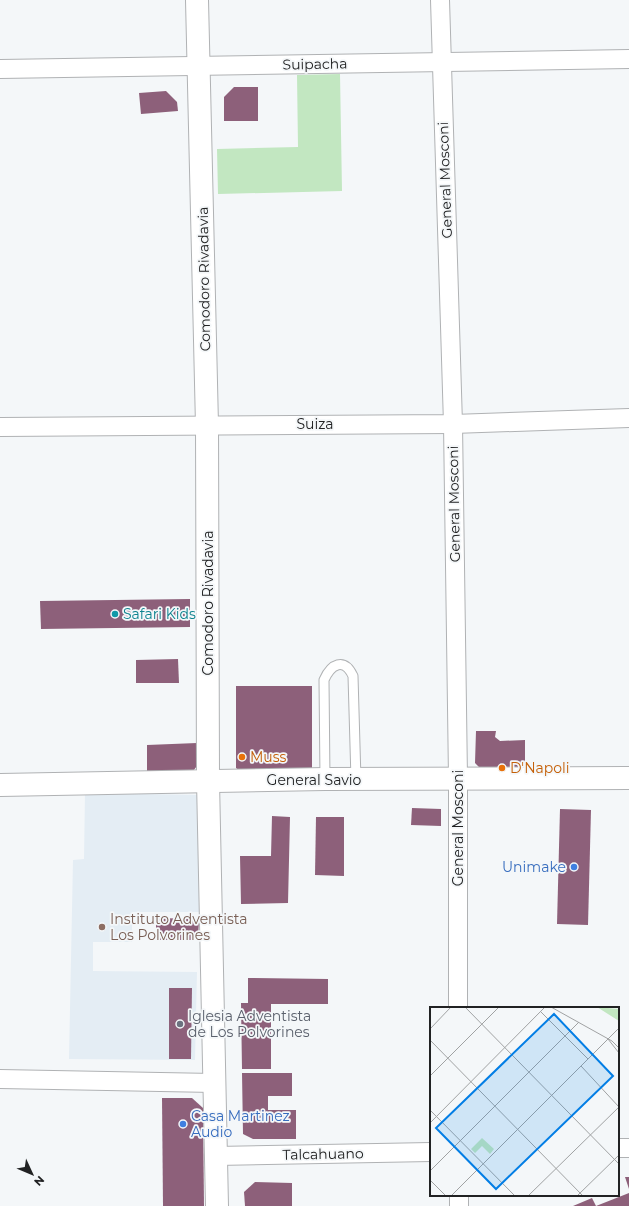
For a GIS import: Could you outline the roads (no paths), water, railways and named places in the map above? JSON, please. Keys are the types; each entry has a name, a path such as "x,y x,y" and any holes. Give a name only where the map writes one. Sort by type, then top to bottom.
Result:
{"street":[{"name":"Comodoro Rivadavia","path":"197,0 207,425 208,781 217,1206"},
{"name":"General Mosconi","path":"440,0 453,424 458,778 458,1007"},
{"name":"Suipacha","path":"0,69 629,59"},
{"name":"Suiza","path":"0,427 453,424 629,418"},
{"name":"General Savio","path":"0,786 208,781 458,778 629,778"},
{"path":"0,1080 214,1083"},
{"name":"Talcahuano","path":"216,1156 430,1152"}],"lane":[{"path":"325,780 324,680 328,670 336,665 344,665 350,669 353,676 356,780"}],"place":[{"name":"Safari Kids","path":"115,614"},
{"name":"Muss","path":"242,757"},
{"name":"D'Napoli","path":"502,768"},
{"name":"Unimake","path":"574,867"},
{"name":"Instituto Adventista Los Polvorines","path":"102,927"},
{"name":"Iglesia Adventista de Los Polvorines","path":"180,1024"},
{"name":"Casa Martinez Audio","path":"183,1124"}]}
